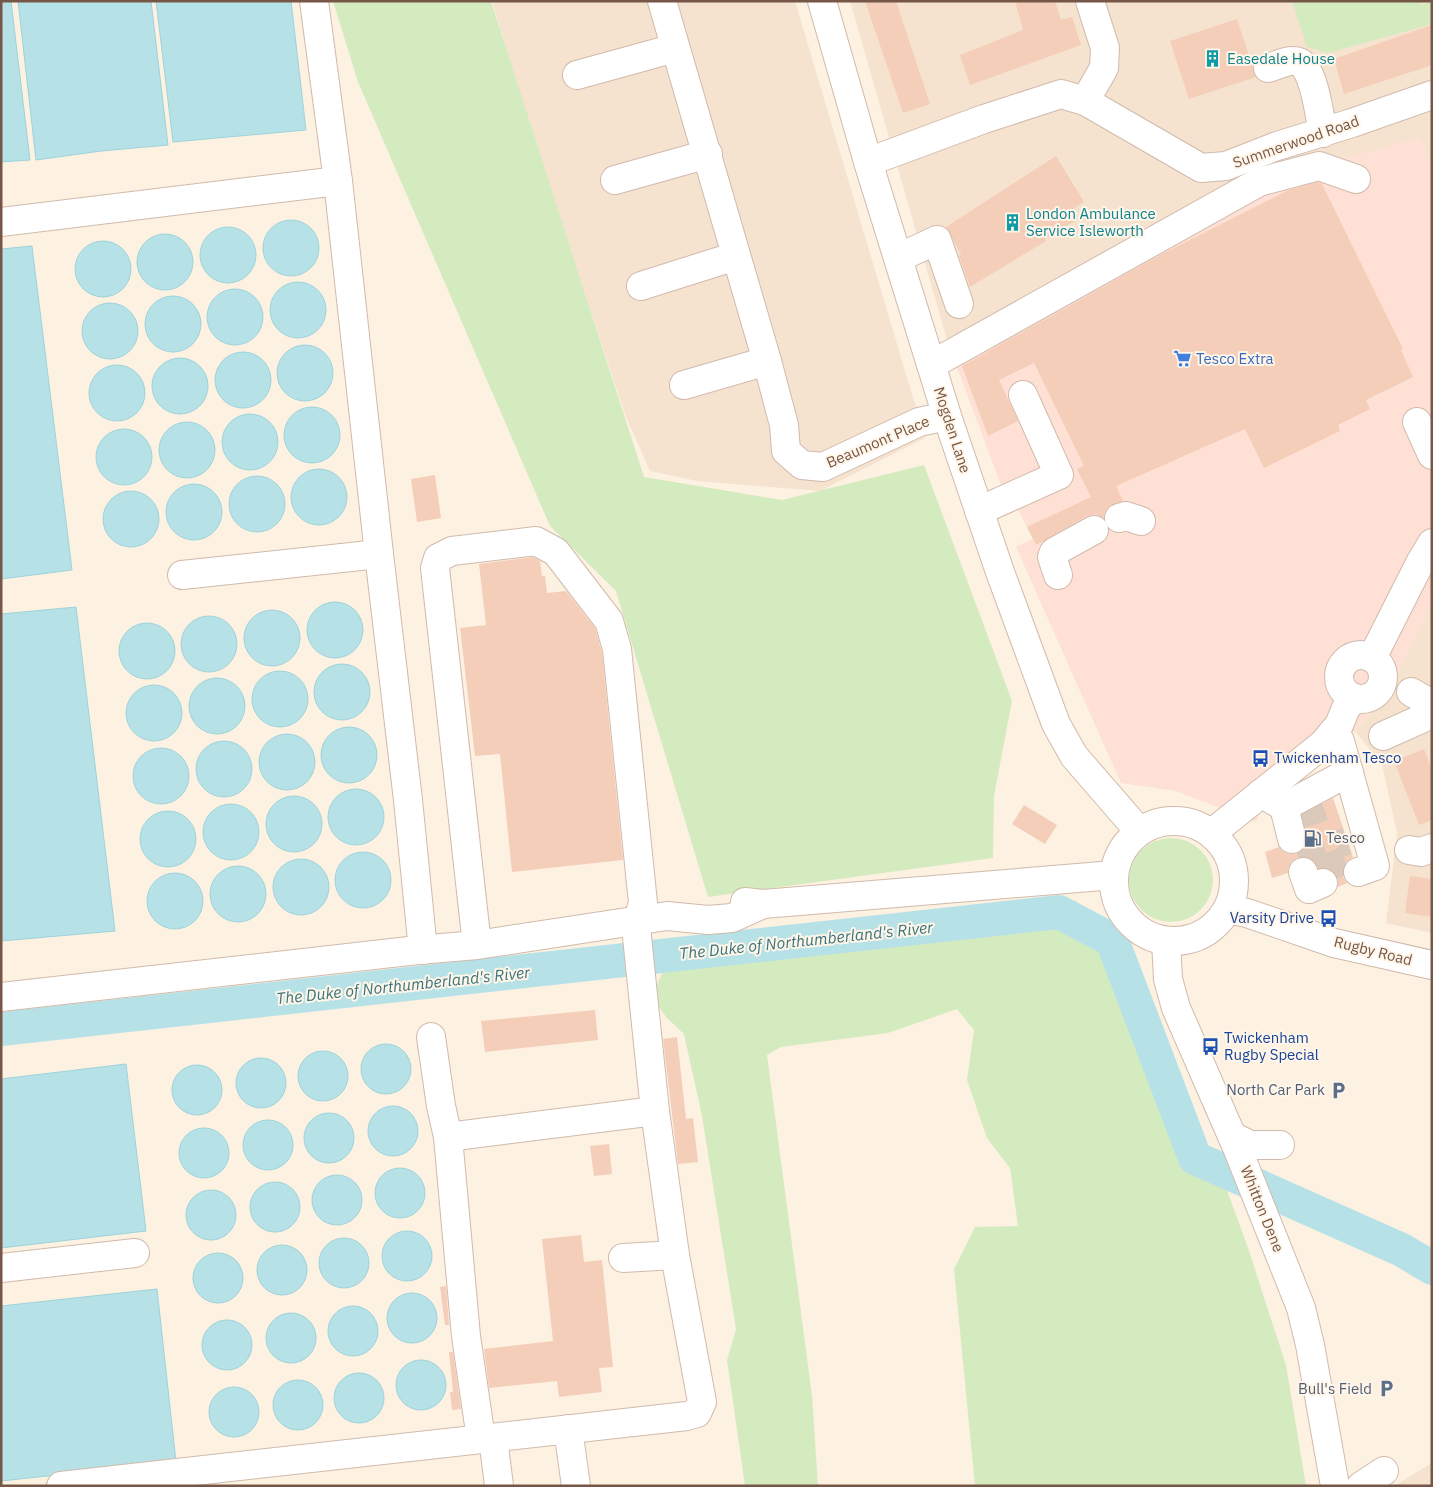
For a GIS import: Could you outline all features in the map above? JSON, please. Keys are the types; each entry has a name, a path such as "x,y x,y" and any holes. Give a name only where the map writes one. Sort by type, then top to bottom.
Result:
{"street":[{"path":"314,1 338,182 408,800 423,950"},
{"name":"Beaumont Place","path":"662,1 767,361 784,425 786,451 802,465 824,466 919,422 948,416"},
{"name":"Mogden Lane","path":"822,1 868,162 931,365 1000,572 1056,724 1074,756 1139,830"},
{"path":"1085,101 1104,68 1105,48 1090,1"},
{"path":"577,75 675,48"},
{"path":"1268,68 1290,61 1299,62 1307,68 1318,102 1323,133"},
{"name":"Summerwood Road","path":"868,162 984,119 1061,94 1085,101 1201,168 1226,166 1277,146 1323,133 1432,95"},
{"path":"615,180 708,154"},
{"path":"931,365 1259,182 1319,166 1356,179"},
{"path":"1,222 338,182"},
{"path":"898,258 937,240 959,304"},
{"path":"641,286 736,256"},
{"path":"684,385 767,361"},
{"path":"979,511 1059,475 1023,395"},
{"path":"1417,422 1432,455"},
{"path":"1058,574 1052,557 1054,552 1094,530"},
{"path":"61,1486 687,1416 697,1413 702,1402 675,1255 654,1111 637,929 643,903 617,649 609,621 556,552 536,541 452,551 438,558 435,568 477,945"},
{"path":"1351,812 1339,725 1346,708 1354,698 1345,691 1340,680 1341,669 1346,661 1360,655 1372,658 1432,543"},
{"path":"182,574 379,554"},
{"path":"1384,736 1432,714"},
{"path":"1286,818 1323,744 1351,812"},
{"path":"1212,833 1286,818 1351,812"},
{"path":"1177,820 1195,824 1212,833 1226,849 1234,868 1234,889 1228,909 1217,924 1202,935 1185,940 1166,941 1150,936 1135,926 1124,913 1116,897 1114,875 1118,861 1127,844 1139,830 1158,823 1177,820"},
{"path":"1,997 423,950 637,929 688,905 720,900 763,904 1114,875"},
{"name":"Rugby Road","path":"1228,909 1247,913 1334,943 1432,965"},
{"name":"Whitton Dene","path":"1166,941 1168,978 1176,1008 1235,1143 1301,1308 1310,1346 1335,1486"},
{"path":"431,1037 441,1106 448,1137 466,1336 499,1486"},
{"path":"448,1137 654,1111"},
{"path":"1235,1143 1280,1146"},
{"path":"1,1268 135,1253"},
{"path":"624,1258 675,1255"},
{"path":"568,1429 576,1486"},
{"path":"1361,1486 1384,1471"}],"shaded area":[{"path":"492,1 795,1 925,438 820,491 697,481 650,471 626,417 528,121"},
{"path":"850,1 1432,1 1432,166 1419,138 949,347"},
{"path":"1419,138 1432,166 1432,601 1388,694 1355,731 1264,800 1256,822 1176,791 1121,783 1016,547 1033,539 1017,507 1010,509 955,362 1277,176"},
{"path":"1432,601 1432,933 1386,923 1397,833 1382,765 1355,731 1388,694"},
{"path":"1432,1463 1432,1486 1394,1486"}],"green space":[{"path":"333,1 491,1 644,477 782,500 924,465 1012,701 994,796 993,858 708,897 616,591 550,526 358,82"},
{"path":"1292,1 1420,1 1422,5 1432,1 1432,24 1328,53 1307,47"},
{"path":"1163,838 1179,838 1195,845 1206,856 1213,872 1210,896 1201,910 1195,915 1179,922 1163,922 1147,915 1136,904 1129,888 1129,872 1136,856 1147,845"},
{"path":"1076,901 1134,974 1182,1099 1224,1182 1248,1248 1286,1365 1306,1486 975,1486 954,1269 975,1227 1018,1226 1010,1168 987,1138 967,1080 974,1030 957,1009 888,1033 781,1047 767,1055 812,1396 818,1486 745,1486 727,1360 736,1329 702,1116 684,1034 666,1017 652,996 666,964 1008,927 1035,902"}],"water":[{"path":"1,1 11,1 30,160 1,162"},
{"path":"18,1 151,1 168,145 101,151 36,160"},
{"path":"156,1 291,1 306,130 173,142"},
{"path":"291,220 302,222 311,228 317,237 319,248 317,259 311,268 302,274 291,276 280,274 271,268 265,259 263,248 265,237 271,228 280,222"},
{"path":"228,227 239,229 248,235 254,244 256,255 254,266 248,275 239,281 228,283 217,281 208,275 202,266 200,255 202,244 208,235 217,229"},
{"path":"165,234 176,236 185,242 191,251 193,262 191,273 185,282 176,288 165,290 154,288 145,282 139,273 137,262 139,251 145,242 154,236"},
{"path":"103,241 114,243 123,249 129,258 131,269 129,280 123,289 114,295 103,297 92,295 83,289 77,280 75,269 77,258 83,249 92,243"},
{"path":"32,246 72,570 1,579 1,249"},
{"path":"298,282 309,284 318,290 324,299 326,310 324,321 318,330 309,336 298,338 287,336 278,330 272,321 270,310 272,299 278,290 287,284"},
{"path":"235,289 246,291 255,297 261,306 263,317 261,328 255,337 246,343 235,345 224,343 215,337 209,328 207,317 209,306 215,297 224,291"},
{"path":"173,296 184,298 193,304 199,313 201,324 199,335 193,344 184,350 173,352 162,350 153,344 147,335 145,324 147,313 153,304 162,298"},
{"path":"110,303 121,305 130,311 136,320 138,331 136,342 130,351 121,357 110,359 99,357 90,351 84,342 82,331 84,320 90,311 99,305"},
{"path":"305,345 316,347 325,353 331,362 333,373 331,384 325,393 316,399 305,401 294,399 285,393 279,384 277,373 279,362 285,353 294,347"},
{"path":"243,352 254,354 263,360 269,369 271,380 269,391 263,400 254,406 243,408 232,406 223,400 217,391 215,380 217,369 223,360 232,354"},
{"path":"180,358 191,360 200,366 206,375 208,386 206,397 200,406 191,412 180,414 169,412 160,406 154,397 152,386 154,375 160,366 169,360"},
{"path":"117,365 128,367 137,373 143,382 145,393 143,404 137,413 128,419 117,421 106,419 97,413 91,404 89,393 91,382 97,373 106,367"},
{"path":"312,407 323,409 332,415 338,424 340,435 338,446 332,455 323,461 312,463 301,461 292,455 286,446 284,435 286,424 292,415 301,409"},
{"path":"250,414 261,416 270,422 276,431 278,442 276,453 270,462 261,468 250,470 239,468 230,462 224,453 222,442 224,431 230,422 239,416"},
{"path":"187,422 198,424 207,430 213,439 215,450 213,461 207,470 198,476 187,478 176,476 167,470 161,461 159,450 161,439 167,430 176,424"},
{"path":"124,429 135,431 144,437 150,446 152,457 150,468 144,477 135,483 124,485 113,483 104,477 98,468 96,457 98,446 104,437 113,431"},
{"path":"319,469 330,471 339,477 345,486 347,497 345,508 339,517 330,523 319,525 308,523 299,517 293,508 291,497 293,486 299,477 308,471"},
{"path":"257,476 268,478 277,484 283,493 285,504 283,515 277,524 268,530 257,532 246,530 237,524 231,515 229,504 231,493 237,484 246,478"},
{"path":"194,484 205,486 214,492 220,501 222,512 220,523 214,532 205,538 194,540 183,538 174,532 168,523 166,512 168,501 174,492 183,486"},
{"path":"131,491 142,493 151,499 157,508 159,519 157,530 151,539 142,545 131,547 120,545 111,539 105,530 103,519 105,508 111,499 120,493"},
{"path":"335,602 346,604 355,610 361,619 363,630 361,641 355,650 346,656 335,658 324,656 315,650 309,641 307,630 309,619 315,610 324,604"},
{"path":"76,607 115,931 1,941 1,614"},
{"path":"272,610 283,612 292,618 298,627 300,638 298,649 292,658 283,664 272,666 261,664 252,658 246,649 244,638 246,627 252,618 261,612"},
{"path":"209,616 220,618 229,624 235,633 237,644 235,655 229,664 220,670 209,672 198,670 189,664 183,655 181,644 183,633 189,624 198,618"},
{"path":"147,623 158,625 167,631 173,640 175,651 173,662 167,671 158,677 147,679 136,677 127,671 121,662 119,651 121,640 127,631 136,625"},
{"path":"342,664 353,666 362,672 368,681 370,692 368,703 362,712 353,718 342,720 331,718 322,712 316,703 314,692 316,681 322,672 331,666"},
{"path":"280,671 291,673 300,679 306,688 308,699 306,710 300,719 291,725 280,727 269,725 260,719 254,710 252,699 254,688 260,679 269,673"},
{"path":"217,678 228,680 237,686 243,695 245,706 243,717 237,726 228,732 217,734 206,732 197,726 191,717 189,706 191,695 197,686 206,680"},
{"path":"154,685 165,687 174,693 180,702 182,713 180,724 174,733 165,739 154,741 143,739 134,733 128,724 126,713 128,702 134,693 143,687"},
{"path":"349,727 360,729 369,735 375,744 377,755 375,766 369,775 360,781 349,783 338,781 329,775 323,766 321,755 323,744 329,735 338,729"},
{"path":"287,734 298,736 307,742 313,751 315,762 313,773 307,782 298,788 287,790 276,788 267,782 261,773 259,762 261,751 267,742 276,736"},
{"path":"224,741 235,743 244,749 250,758 252,769 250,780 244,789 235,795 224,797 213,795 204,789 198,780 196,769 198,758 204,749 213,743"},
{"path":"161,748 172,750 181,756 187,765 189,776 187,787 181,796 172,802 161,804 150,802 141,796 135,787 133,776 135,765 141,756 150,750"},
{"path":"356,789 367,791 376,797 382,806 384,817 382,828 376,837 367,843 356,845 345,843 336,837 330,828 328,817 330,806 336,797 345,791"},
{"path":"294,796 305,798 314,804 320,813 322,824 320,835 314,844 305,850 294,852 283,850 274,844 268,835 266,824 268,813 274,804 283,798"},
{"path":"231,804 242,806 251,812 257,821 259,832 257,843 251,852 242,858 231,860 220,858 211,852 205,843 203,832 205,821 211,812 220,806"},
{"path":"168,811 179,813 188,819 194,828 196,839 194,850 188,859 179,865 168,867 157,865 148,859 142,850 140,839 142,828 148,819 157,813"},
{"path":"363,852 374,854 383,860 389,869 391,880 389,891 383,900 374,906 363,908 352,906 343,900 337,891 335,880 337,869 343,860 352,854"},
{"path":"301,859 312,861 321,867 327,876 329,887 327,898 321,907 312,913 301,915 290,913 281,907 275,898 273,887 275,876 281,867 290,861"},
{"path":"238,866 249,868 258,874 264,883 266,894 264,905 258,914 249,920 238,922 227,920 218,914 212,905 210,894 212,883 218,874 227,868"},
{"path":"175,873 186,875 195,881 201,890 203,901 201,912 195,921 186,927 175,929 164,927 155,921 149,912 147,901 149,890 155,881 164,875"},
{"path":"381,1044 391,1044 404,1051 411,1064 411,1074 404,1087 391,1094 381,1094 372,1090 365,1083 361,1074 361,1064 365,1055 372,1048"},
{"path":"318,1051 328,1051 341,1058 348,1071 348,1081 341,1094 328,1101 318,1101 309,1097 302,1090 298,1081 298,1071 302,1062 309,1055"},
{"path":"256,1058 266,1058 279,1065 286,1078 286,1088 279,1101 266,1108 256,1108 247,1104 240,1097 236,1088 236,1078 240,1069 247,1062"},
{"path":"126,1064 146,1231 1,1248 1,1079"},
{"path":"192,1065 202,1065 215,1072 222,1085 222,1095 215,1108 202,1115 192,1115 183,1111 176,1104 172,1095 172,1085 176,1076 183,1069"},
{"path":"388,1106 398,1106 411,1113 418,1126 418,1136 411,1149 398,1156 388,1156 379,1152 372,1145 368,1136 368,1126 372,1117 379,1110"},
{"path":"324,1113 334,1113 347,1120 354,1133 354,1143 347,1156 334,1163 324,1163 315,1159 308,1152 304,1143 304,1133 308,1124 315,1117"},
{"path":"263,1120 273,1120 286,1127 293,1140 293,1150 286,1163 273,1170 263,1170 254,1166 247,1159 243,1150 243,1140 247,1131 254,1124"},
{"path":"199,1128 209,1128 222,1135 229,1148 229,1158 222,1171 209,1178 199,1178 190,1174 183,1167 179,1158 179,1148 183,1139 190,1132"},
{"path":"395,1168 405,1168 418,1175 425,1188 425,1198 418,1211 405,1218 395,1218 386,1214 379,1207 375,1198 375,1188 379,1179 386,1172"},
{"path":"332,1175 342,1175 355,1182 362,1195 362,1205 355,1218 342,1225 332,1225 323,1221 316,1214 312,1205 312,1195 316,1186 323,1179"},
{"path":"270,1182 280,1182 293,1189 300,1202 300,1212 293,1225 280,1232 270,1232 261,1228 254,1221 250,1212 250,1202 254,1193 261,1186"},
{"path":"206,1190 216,1190 229,1197 236,1210 236,1220 229,1233 216,1240 206,1240 197,1236 190,1229 186,1220 186,1210 190,1201 197,1194"},
{"path":"402,1231 412,1231 425,1238 432,1251 432,1261 425,1274 412,1281 402,1281 393,1277 386,1270 382,1261 382,1251 386,1242 393,1235"},
{"path":"339,1238 349,1238 362,1245 369,1258 369,1268 362,1281 349,1288 339,1288 330,1284 323,1277 319,1268 319,1258 323,1249 330,1242"},
{"path":"277,1245 287,1245 300,1252 307,1265 307,1275 300,1288 287,1295 277,1295 268,1291 261,1284 257,1275 257,1265 261,1256 268,1249"},
{"path":"213,1253 223,1253 236,1260 243,1273 243,1283 236,1296 223,1303 213,1303 204,1299 197,1292 193,1283 193,1273 197,1264 204,1257"},
{"path":"157,1289 176,1462 1,1481 1,1306"},
{"path":"407,1293 417,1293 430,1300 437,1313 437,1323 430,1336 417,1343 407,1343 398,1339 391,1332 387,1323 387,1313 391,1304 398,1297"},
{"path":"348,1306 358,1306 371,1313 378,1326 378,1336 371,1349 358,1356 348,1356 339,1352 332,1345 328,1336 328,1326 332,1317 339,1310"},
{"path":"286,1313 296,1313 309,1320 316,1333 316,1343 309,1356 296,1363 286,1363 277,1359 270,1352 266,1343 266,1333 270,1324 277,1317"},
{"path":"222,1320 232,1320 245,1327 252,1340 252,1350 245,1363 232,1370 222,1370 213,1366 206,1359 202,1350 202,1340 206,1331 213,1324"},
{"path":"416,1360 426,1360 439,1367 446,1380 446,1390 439,1403 426,1410 416,1410 407,1406 400,1399 396,1390 396,1380 400,1371 407,1364"},
{"path":"354,1373 364,1373 377,1380 384,1393 384,1403 377,1416 364,1423 354,1423 345,1419 338,1412 334,1403 334,1393 338,1384 345,1377"},
{"path":"293,1380 303,1380 316,1387 323,1400 323,1410 316,1423 303,1430 293,1430 284,1426 277,1419 273,1410 273,1400 277,1391 284,1384"},
{"path":"229,1387 239,1387 252,1394 259,1407 259,1417 252,1430 239,1437 229,1437 220,1433 213,1426 209,1417 209,1407 213,1398 220,1391"}],"building":[{"path":"865,1 896,1 930,104 903,113"},
{"path":"1015,1 1055,1 1061,20 1072,17 1081,45 970,85 960,55 1023,30"},
{"name":"Easedale House","path":"1237,19 1256,77 1189,99 1170,41"},
{"path":"1432,25 1432,65 1344,94 1334,59"},
{"name":"London Ambulance Service Isleworth","path":"1056,156 1084,202 1073,209 1078,219 1045,239 1046,241 970,287 959,256 961,254 946,227"},
{"name":"Tesco Extra","path":"1318,182 1322,184 1403,349 1401,350 1413,377 1366,400 1370,409 1338,425 1340,431 1264,468 1245,429 1116,486 1123,501 1108,507 1104,518 1095,514 1087,516 1036,545 1027,527 1091,497 1077,469 1084,466 1034,363 999,380 1018,421 988,436 962,366 1160,255 1289,190"},
{"path":"435,475 441,518 417,522 411,479"},
{"path":"533,557 540,561 542,576 545,576 547,593 566,591 595,628 602,652 623,860 512,872 500,754 475,756 460,628 486,625 479,564"},
{"path":"1424,749 1432,770 1432,820 1419,825 1394,761"},
{"path":"1333,798 1353,857 1346,862 1343,869 1343,877 1347,883 1338,887 1338,877 1333,871 1318,868 1313,860 1305,857 1298,857 1291,862 1288,873 1272,878 1265,852 1279,847 1288,854 1296,854 1302,851 1307,844 1307,836 1302,815"},
{"path":"1024,805 1057,825 1045,844 1012,824"},
{"path":"1410,876 1432,879 1432,917 1405,913"},
{"path":"595,1010 598,1040 485,1052 481,1021"},
{"path":"677,1037 686,1119 693,1118 698,1162 678,1164 663,1039"},
{"path":"609,1144 612,1174 594,1176 590,1146"},
{"path":"581,1235 584,1262 602,1260 613,1367 599,1368 602,1392 559,1397 557,1381 489,1388 484,1349 553,1341 542,1239"},
{"path":"446,1286 449,1325 445,1325 440,1287"},
{"path":"449,1352 453,1352 461,1409 452,1410 450,1392 453,1392"}],"waterway":[{"name":"The Duke of Northumberland's River","path":"1,1029 1059,912 1112,940 1195,1158 1402,1250 1432,1268"}],"tunnel":[{"path":"1297,816 1334,803"},
{"path":"1298,857 1347,841"},
{"path":"1319,871 1353,857"}],"place":[{"name":"Easedale House","path":"1213,59"},
{"name":"London Ambulance Service Isleworth","path":"1012,223"},
{"name":"Tesco Extra","path":"1182,359"},
{"name":"Twickenham Tesco","path":"1260,758"},
{"name":"Tesco","path":"1312,838"},
{"name":"Varsity Drive","path":"1328,918"},
{"name":"Twickenham Rugby Special","path":"1210,1047"},
{"name":"North Car Park","path":"1339,1090"},
{"name":"Bull's Field","path":"1386,1389"}]}
